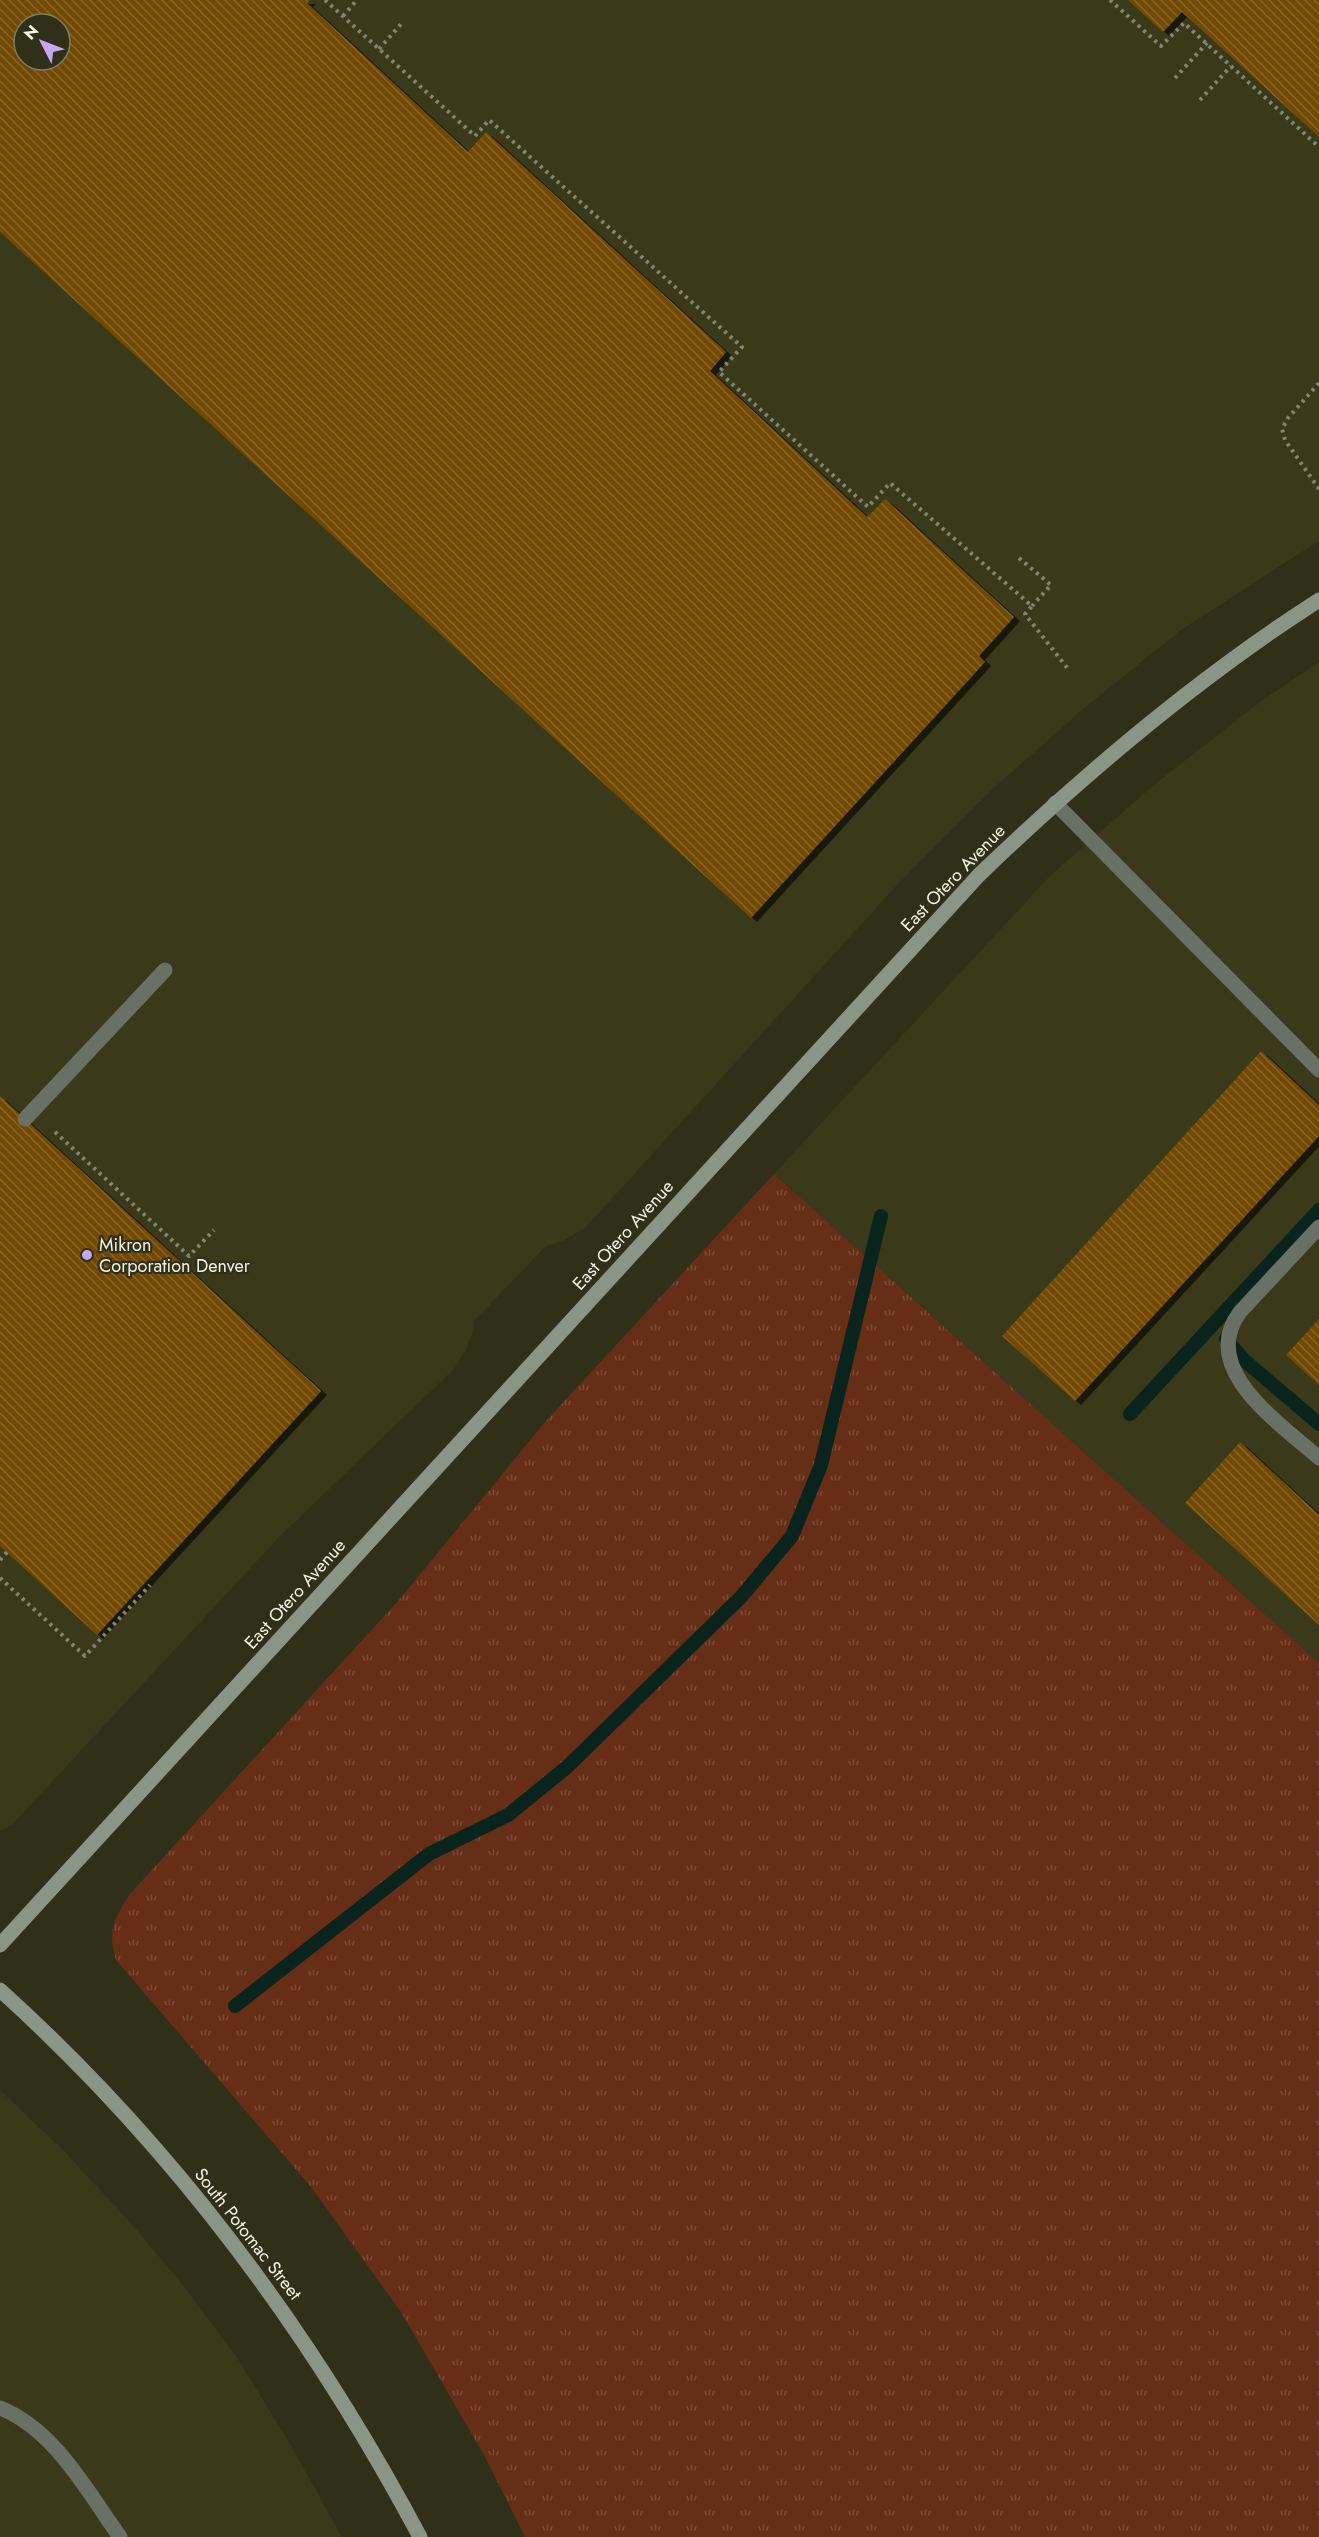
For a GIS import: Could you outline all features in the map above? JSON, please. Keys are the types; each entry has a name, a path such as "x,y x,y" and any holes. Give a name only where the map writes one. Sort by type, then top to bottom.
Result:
{"street":[{"name":"East Otero Avenue","path":"0,1945 979,875 1055,803 1163,712 1319,600"},
{"name":"South Potomac Street","path":"0,1990 74,2058 132,2122 240,2250 285,2311 332,2382 380,2462 420,2537"}],"lane":[{"path":"1055,803 1319,1070"},
{"path":"29,1115 165,970"},
{"path":"1319,1227 1240,1312 1230,1325 1227,1342 1232,1368 1246,1391 1319,1458"},
{"path":"0,2408 16,2415 37,2430 68,2465 120,2537"}],"path":[{"path":"325,0 475,136 489,120 742,347 719,372 868,507 890,483 1032,606"},
{"path":"343,16 357,0"},
{"path":"1110,0 1161,46 1184,23 1319,147"},
{"path":"379,49 402,23"},
{"path":"1175,78 1207,43"},
{"path":"1200,100 1231,66"},
{"path":"1319,383 1288,418 1282,429 1285,440 1319,489"},
{"path":"1019,558 1051,585 1025,614 1068,669"},
{"path":"29,1115 189,1256 214,1230"},
{"path":"0,1560 7,1552"},
{"path":"0,1578 85,1656 150,1585"}],"shaded area":[{"path":"0,0 1319,0 1319,541 1181,630 1088,705 989,792 897,885 585,1228 563,1241 546,1246 473,1322 474,1329 465,1352 454,1369 280,1536 12,1825 0,1831"},
{"path":"1319,662 1319,1663 774,1174 1050,876 1155,784 1260,702"},
{"path":"0,2090 64,2151 179,2280 236,2356 286,2437 342,2537 0,2537"}],"green space":[{"path":"774,1174 1319,1663 1319,2537 525,2537 484,2455 401,2312 311,2187 116,1960 112,1941 113,1926 129,1895 399,1600 545,1422"}],"building":[{"path":"0,0 310,0 307,3 468,152 486,132 726,352 710,371 867,517 885,499 1014,617 979,656 985,662 751,918 0,232"},
{"path":"1128,0 1319,0 1319,137 1182,12 1163,32"},
{"path":"1261,1051 1319,1105 1319,1136 1075,1401 1002,1336"},
{"name":"Mikron Corporation Denver","path":"0,1096 321,1391 97,1635 0,1546"},
{"path":"1319,1319 1319,1385 1286,1355"},
{"path":"1240,1442 1319,1515 1319,1625 1185,1503"}],"waterway":[{"path":"1130,1414 1319,1210"},
{"path":"235,2006 429,1854 508,1815 567,1767 741,1597 792,1536 821,1465 881,1216"},
{"path":"1226,1339 1244,1360 1319,1424"}],"place":[{"name":"Mikron Corporation Denver","path":"87,1255"}]}
